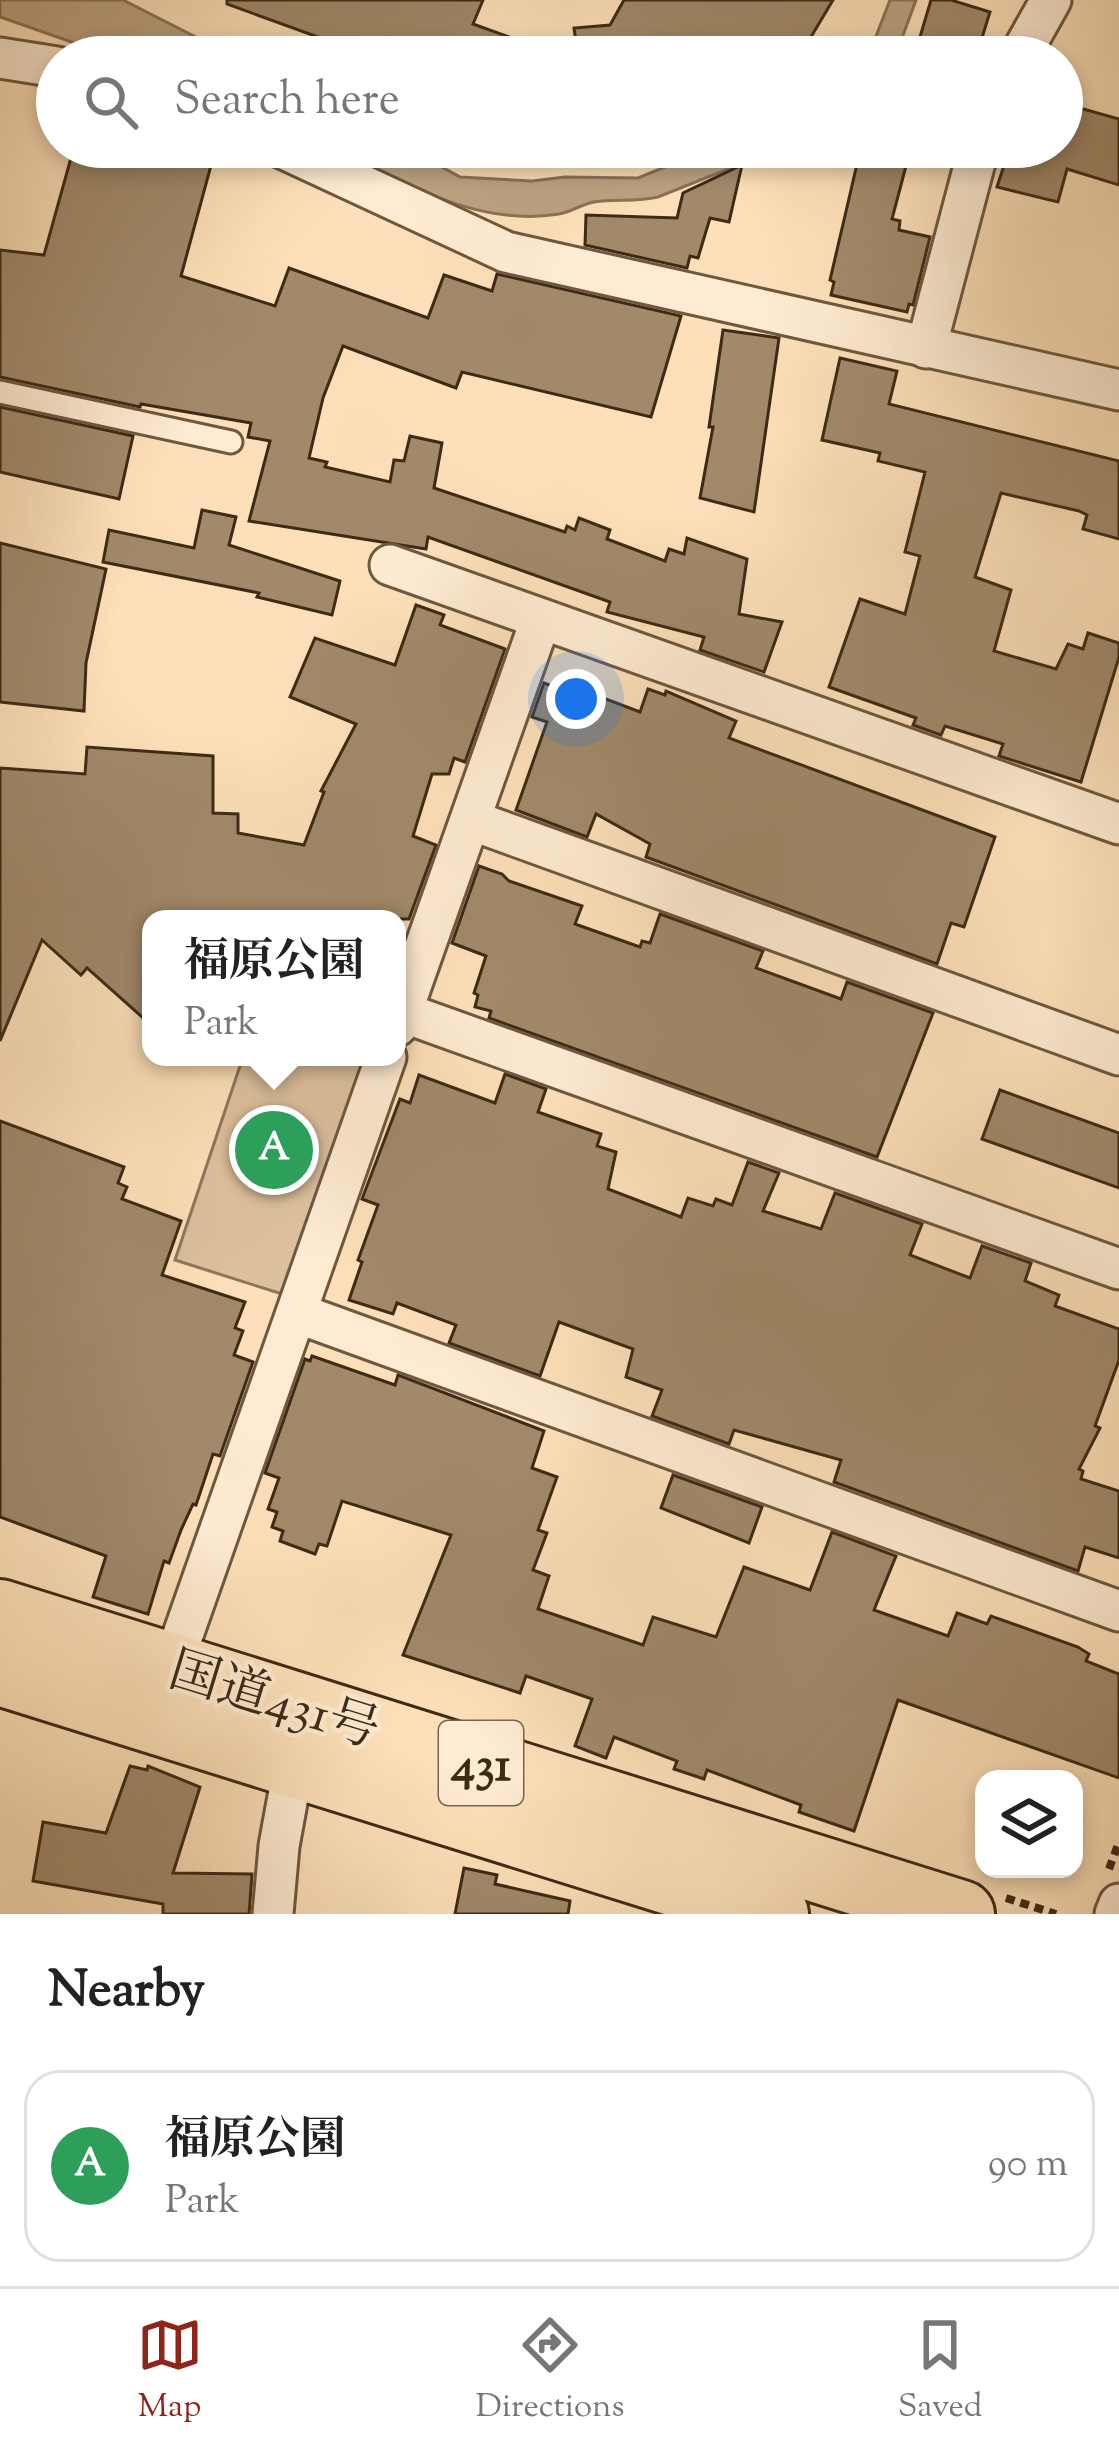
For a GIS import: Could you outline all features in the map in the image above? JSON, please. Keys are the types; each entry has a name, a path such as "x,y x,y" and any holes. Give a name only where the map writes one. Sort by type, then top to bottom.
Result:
{"highway":[{"name":"国道431号","path":"0,1612 961,1914"},
{"name":"国道431号","path":"0,1672 775,1914"}],"street":[{"path":"1031,36 1051,0"},
{"path":"0,58 36,64"},
{"path":"325,168 506,252 1119,390"},
{"path":"926,348 973,168"},
{"path":"390,566 1119,824"},
{"path":"406,1000 541,619"},
{"path":"471,820 1119,1054"},
{"path":"406,1021 1119,1269"},
{"path":"172,1666 383,1066"},
{"path":"297,1313 1119,1610"},
{"path":"273,1914 294,1764"},
{"path":"1115,1914 1119,1904"}],"lane":[{"path":"0,392 231,442"}],"shaded area":[{"path":"0,0 123,0 194,36 54,36 0,17"},
{"path":"890,0 916,0 903,36 876,36"},
{"path":"375,168 444,168 460,177 532,181 638,178 663,168 730,168 658,197 594,202 559,214 529,217 470,208"},
{"path":"240,1066 365,1066 285,1295 175,1260"}],"building":[{"path":"227,0 483,0 473,24 507,36 315,36 227,4"},
{"path":"624,0 833,0 812,36 575,36 574,28 610,25"},
{"path":"931,0 951,0 990,12 983,36 920,36"},
{"path":"1083,109 1119,119 1119,185 1067,169 1058,202 997,187 1003,168 1083,168"},
{"path":"68,168 210,168 181,276 275,306 289,268 428,318 444,275 492,291 497,274 681,316 651,417 462,372 456,388 343,346 323,398 309,458 327,462 325,467 390,482 394,460 404,461 410,436 442,443 434,488 565,532 567,526 575,530 579,518 610,530 607,539 665,561 669,549 684,554 687,538 747,559 739,614 782,622 764,672 700,650 704,637 607,612 610,602 428,537 426,549 249,521 270,441 248,437 251,423 140,407 0,377 0,250 44,255"},
{"path":"741,168 729,222 710,218 698,258 690,256 687,268 585,245 586,215 677,218 683,193"},
{"path":"856,168 905,168 892,219 900,221 899,230 930,237 913,305 909,304 907,312 831,295 834,282 830,280"},
{"path":"723,330 779,338 754,512 700,498"},
{"path":"840,358 897,371 889,404 1119,461 1119,539 1083,529 1087,515 1079,511 1001,493 975,577 1011,590 994,651 1056,669 1068,644 1083,649 1088,633 1119,643 1119,657 1081,782 999,756 1003,744 945,726 941,735 913,725 916,718 829,687 860,599 905,614 920,556 905,552 925,472 878,461 880,453 822,440"},
{"path":"0,407 133,436 119,499 0,472"},
{"path":"202,510 236,517 229,545 340,581 332,615 257,597 259,593 103,562 109,530 194,548"},
{"path":"0,543 106,569 86,663 84,711 0,702"},
{"path":"416,605 444,615 440,625 505,649 465,762 454,758 449,774 432,774 413,836 436,845 409,919 406,910 142,910 142,1017 87,968 81,975 42,940 0,1041 0,768 85,774 87,747 213,756 213,813 238,814 238,833 304,845 321,791 356,724 290,697 315,638 395,665"},
{"path":"544,683 592,701 593,694 640,712 648,689 665,695 666,691 736,721 729,738 995,837 964,927 951,923 937,964 646,857 650,844 596,814 587,837 516,810 547,722 532,717"},
{"path":"479,866 582,906 575,924 640,947 642,941 650,943 660,914 763,951 756,968 841,999 847,982 933,1013 877,1157 489,1018 491,1011 475,1007 478,995 474,993 486,956 452,943"},
{"path":"505,1074 546,1089 538,1112 601,1134 597,1146 616,1152 608,1189 681,1217 688,1198 713,1206 716,1199 732,1205 748,1162 779,1173 763,1211 821,1229 835,1193 922,1224 910,1255 970,1278 982,1246 1031,1263 1025,1281 1059,1295 1055,1306 1119,1329 1119,1360 1095,1426 1100,1428 1079,1469 1081,1479 1119,1491 1119,1558 1085,1547 1078,1571 834,1482 841,1460 734,1430 729,1444 652,1416 662,1390 626,1377 633,1349 559,1322 540,1376 449,1343 456,1325 397,1303 393,1314 349,1300 378,1205 362,1199 400,1099 410,1103 419,1075 495,1103"},
{"path":"1000,1090 1119,1133 1119,1188 982,1139"},
{"path":"0,1121 124,1167 118,1183 127,1187 122,1199 181,1221 162,1275 245,1302 235,1328 243,1331 234,1355 253,1362 220,1456 213,1454 196,1505 169,1563 164,1561 148,1614 93,1597 106,1556 0,1517"},
{"path":"312,1356 395,1385 398,1375 544,1431 532,1468 557,1477 538,1530 547,1533 533,1570 549,1576 538,1609 643,1645 653,1617 716,1637 744,1567 810,1590 832,1532 896,1556 874,1610 948,1636 957,1613 987,1624 991,1616 1078,1647 1089,1654 1086,1661 1119,1674 1119,1778 898,1700 854,1831 799,1812 801,1805 707,1770 704,1779 674,1769 677,1761 614,1737 606,1758 575,1746 592,1699 526,1676 520,1693 403,1655 451,1535 342,1501 327,1546 319,1544 315,1554 280,1541 283,1531 272,1527 277,1512 268,1509 279,1478 265,1473 305,1359 310,1361"},
{"path":"673,1475 762,1507 749,1543 661,1508"},
{"path":"130,1766 147,1770 148,1766 200,1787 173,1873 252,1874 249,1914 163,1914 163,1904 33,1881 43,1822 106,1833"},
{"path":"464,1868 497,1875 495,1884 570,1901 568,1914 455,1914"}],"place":[{"name":"福原公園","path":"274,1150"}]}
